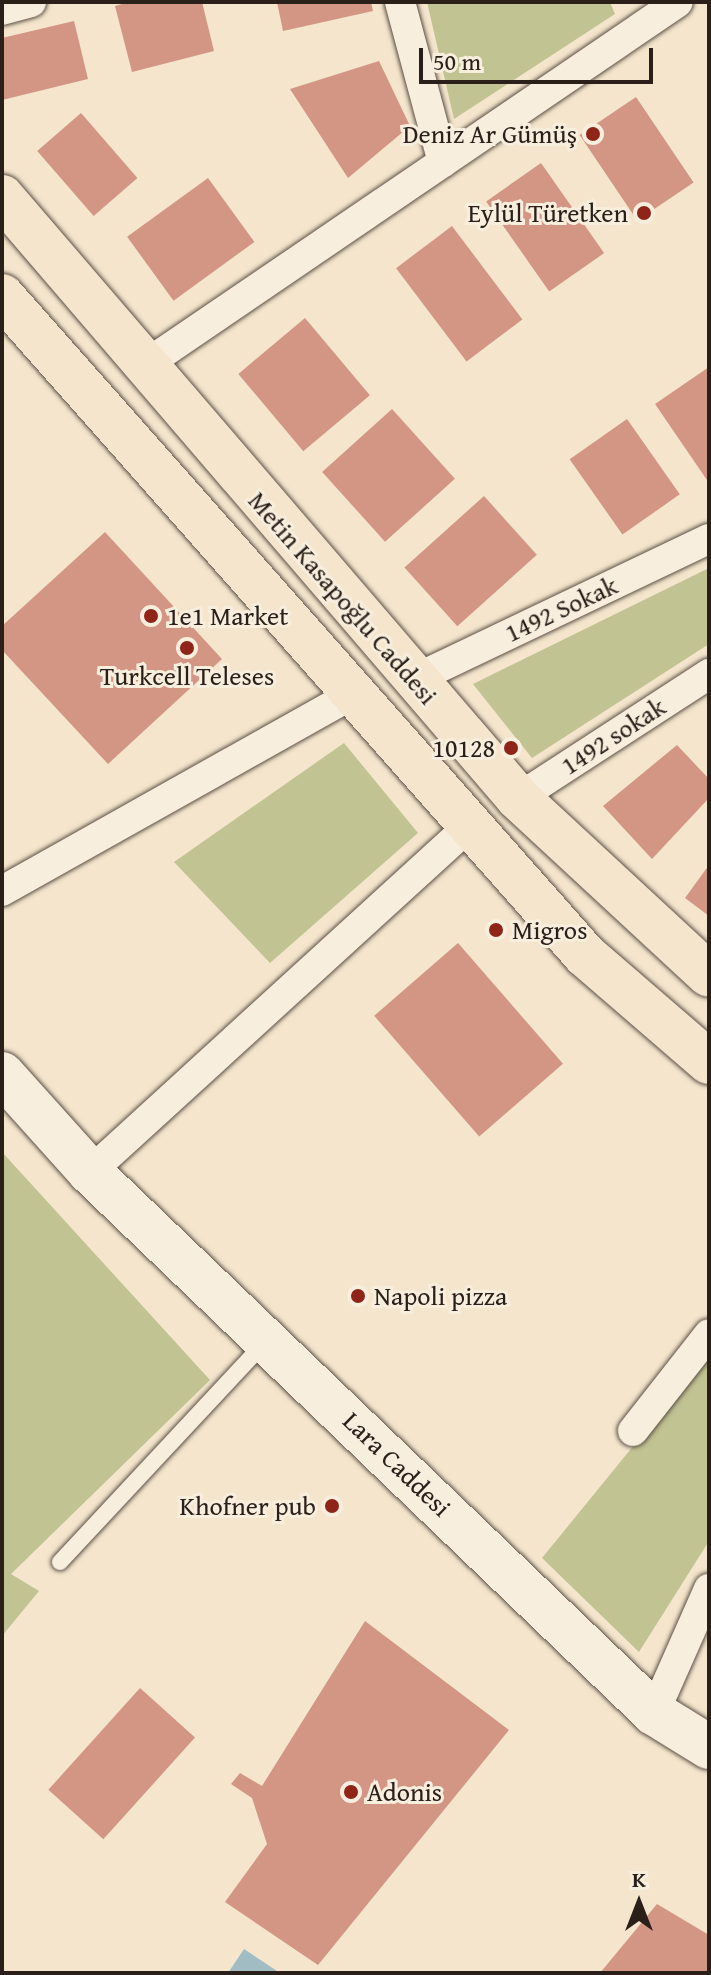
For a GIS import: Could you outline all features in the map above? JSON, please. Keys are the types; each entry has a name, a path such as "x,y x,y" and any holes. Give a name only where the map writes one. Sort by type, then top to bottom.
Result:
{"main road":[{"name":"Metin Kasapoğlu Caddesi","path":"2,197 142,367 518,798 709,975"},
{"path":"2,296 468,827 615,985 709,1062"}],"street":[{"path":"2,10 31,2"},
{"path":"400,2 443,162"},
{"path":"142,367 678,2"},
{"name":"1492 Sokak","path":"413,680 709,539"},
{"name":"1492 sokak","path":"518,798 709,674"},
{"path":"2,891 353,694"},
{"path":"90,1172 468,827"},
{"name":"Lara Caddesi","path":"2,1074 90,1172 268,1339 654,1713 709,1747"},
{"path":"633,1431 709,1334"},
{"path":"654,1713 709,1589"}],"lane":[{"path":"60,1562 268,1339"}],"green space":[{"path":"427,2 610,2 615,14 454,119"},
{"path":"709,568 709,644 532,758 473,684"},
{"path":"344,743 418,833 270,963 174,862"},
{"path":"2,1152 210,1380 11,1574 39,1591 2,1636"},
{"path":"709,1353 709,1541 639,1652 542,1558"}],"water":[{"path":"244,1949 280,1973 228,1973"}],"building":[{"path":"129,2 202,2 214,51 132,72 115,6"},
{"path":"277,2 371,2 373,11 283,31"},
{"path":"74,21 88,79 2,100 2,38"},
{"path":"379,61 410,126 348,178 290,89"},
{"path":"636,97 694,182 637,220 580,135"},
{"path":"81,113 137,178 94,216 37,151"},
{"path":"541,163 604,253 549,292 486,201"},
{"path":"208,178 254,242 174,301 127,237"},
{"path":"452,226 522,319 467,362 396,268"},
{"path":"305,318 370,395 303,451 238,374"},
{"path":"709,367 709,483 655,404"},
{"path":"392,409 455,479 385,542 322,472"},
{"path":"627,419 680,494 622,535 570,459"},
{"path":"484,496 537,555 457,626 404,568"},
{"path":"105,532 222,659 108,764 2,650 2,626"},
{"path":"677,745 709,779 709,798 652,859 603,806"},
{"path":"709,865 709,916 685,898"},
{"path":"458,943 563,1064 479,1137 374,1016"},
{"name":"Adonis","path":"365,1621 509,1730 318,1965 225,1902 267,1844 252,1798 231,1784 240,1773 262,1786"},
{"path":"140,1688 195,1738 103,1839 48,1790"},
{"path":"657,1904 709,1935 709,1973 600,1973"}],"place":[{"name":"Deniz Ar Gümüş","path":"593,134"},
{"name":"Eylül Türetken","path":"644,213"},
{"name":"1e1 Market","path":"151,616"},
{"name":"Turkcell Teleses","path":"187,648"},
{"name":"10128","path":"511,748"},
{"name":"Migros","path":"496,930"},
{"name":"Napoli pizza","path":"358,1296"},
{"name":"Khofner pub","path":"332,1506"},
{"name":"Adonis","path":"351,1792"}]}
